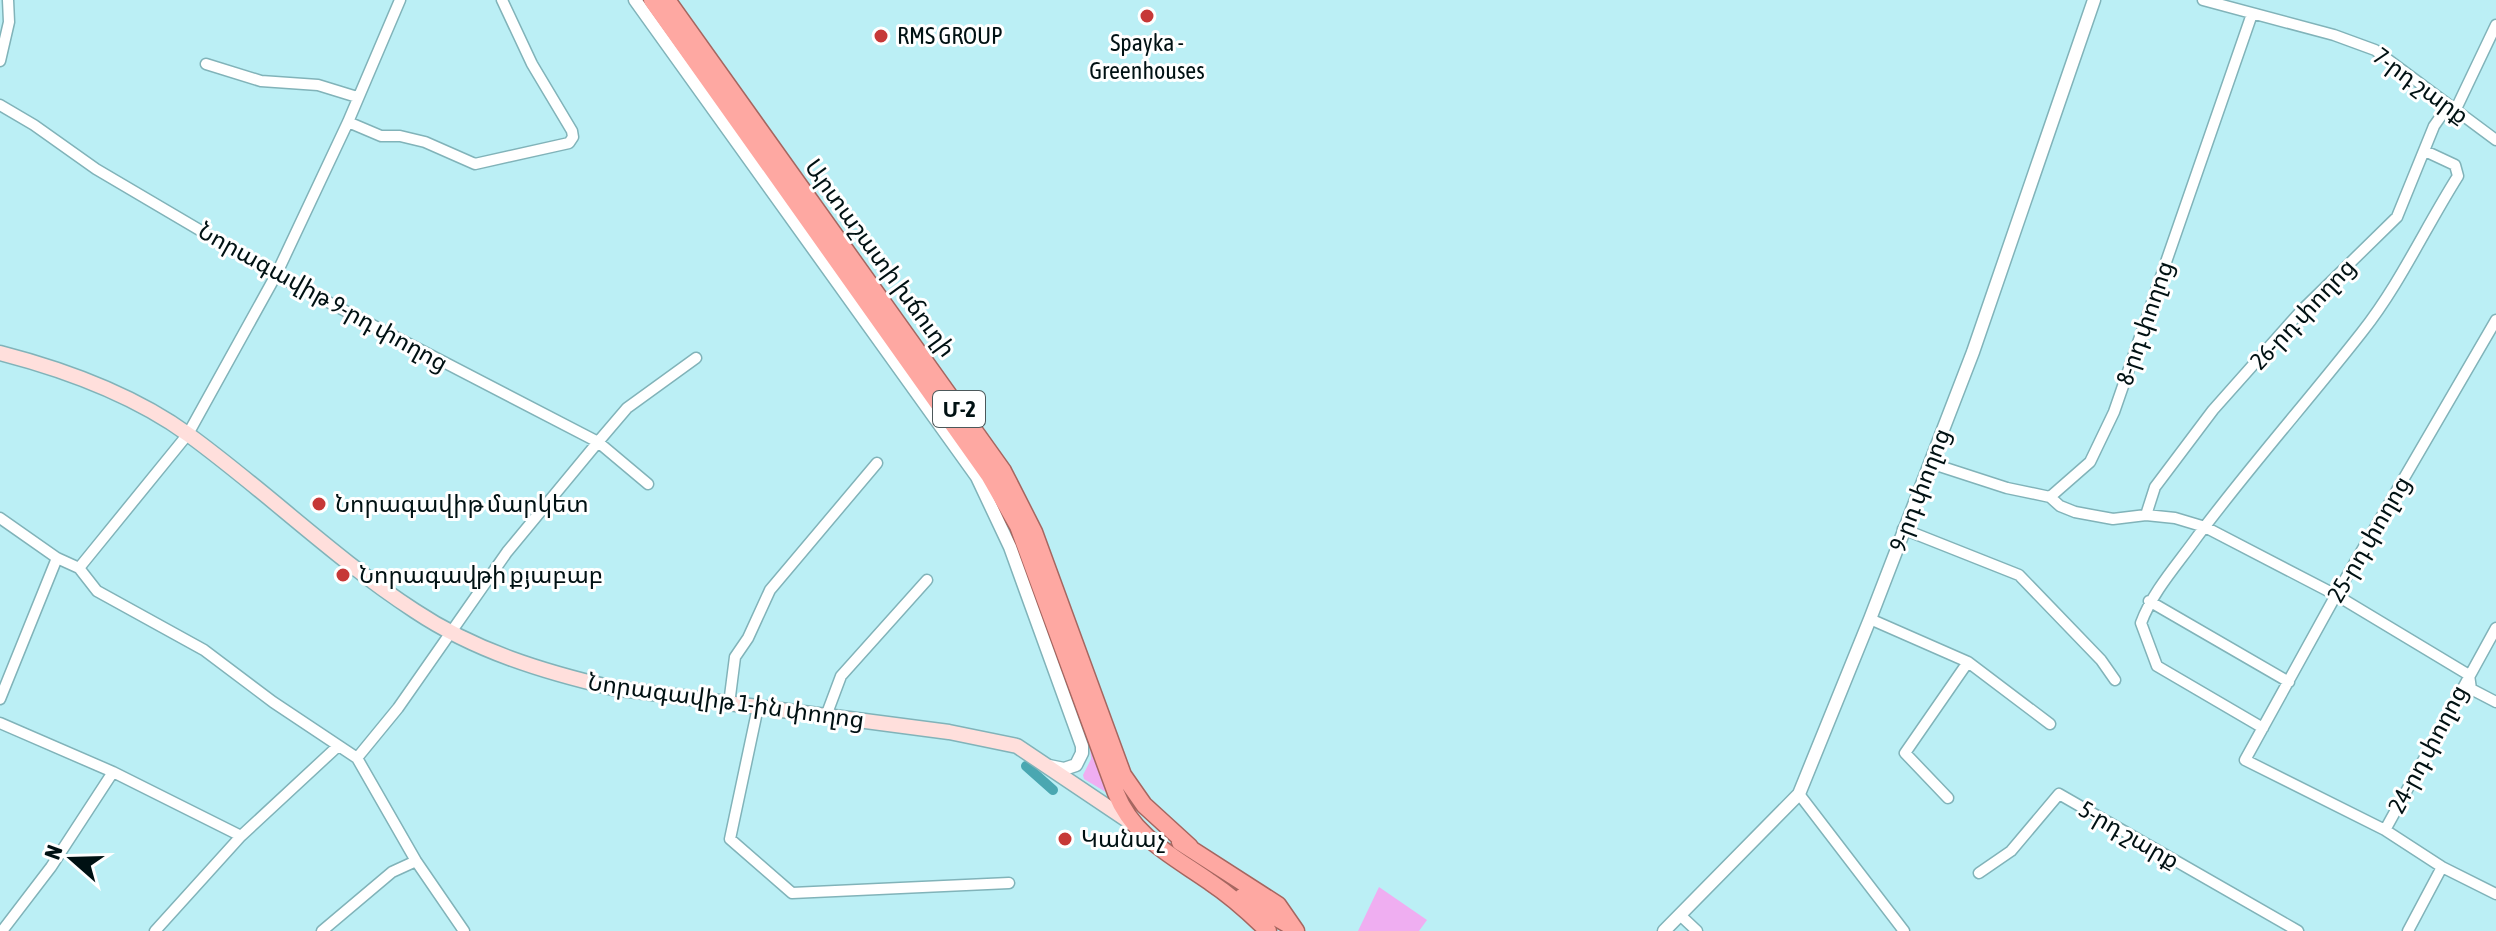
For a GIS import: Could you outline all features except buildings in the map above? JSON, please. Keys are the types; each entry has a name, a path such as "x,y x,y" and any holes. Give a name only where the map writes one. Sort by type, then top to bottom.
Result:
{"highway":[{"name":"Արտաշատի խճուղի","path":"652,0 989,475 1018,526 1116,793 1135,826"},
{"name":"Արտաշատի խճուղի","path":"667,0 1003,471 1034,532 1123,775 1144,805 1190,847"},
{"name":"Մ-2","path":"1135,826 1153,828 1190,847 1278,905 1295,930"},
{"name":"Մ-2","path":"1135,826 1149,840 1213,884 1268,931"},
{"name":"Մ-2","path":"1213,884 1241,896 1295,930"}],"main road":[{"name":"Նորագավիթ 1-ին փողոց","path":"0,353 65,371 148,410 188,434 417,613 496,654 565,677 613,688 949,732 1017,746 1135,826"}],"street":[{"path":"0,61 9,22 8,0"},
{"path":"79,568 188,434 276,275 348,122 400,0"},
{"path":"348,122 381,136 400,136 425,142 475,164 569,143 573,137 572,131 532,64 502,0"},
{"name":"Արտաշատի խճուղի","path":"635,0 977,477 1010,547 1082,746 1076,765 1064,769 1049,766"},
{"name":"9-րդ փողոց","path":"1664,931 1799,794 1973,352 2094,0"},
{"name":"7-րդ շարք","path":"2203,0 2334,35 2375,50 2496,140"},
{"name":"8-րդ փողոց","path":"2050,497 2090,462 2114,412 2252,14"},
{"name":"26-րդ փողոց","path":"2146,515 2155,487 2213,410 2301,311 2397,217 2434,126 2451,108 2496,25"},
{"path":"206,64 261,81 318,85 357,97"},
{"name":"Նորագավիթ 9-րդ փողոց","path":"0,105 96,169 276,275 598,442 648,484"},
{"path":"2263,728 2157,666 2141,623 2149,601 2268,446 2365,328 2413,256 2433,215 2458,176 2455,165 2425,151"},
{"name":"25-րդ փողոց","path":"2385,830 2245,760 2336,595 2496,320"},
{"path":"357,758 398,708 507,552 598,442 627,408 696,358"},
{"path":"729,704 735,657 748,638 770,590 877,463"},
{"path":"1930,463 2007,488 2050,497 2060,506 2075,512 2113,519 2146,515 2175,518 2205,527 2336,595 2469,675 2471,689 2496,702"},
{"path":"0,518 57,558 79,568 97,591 204,650 337,747 357,758 416,861 464,931"},
{"path":"1903,529 2019,575 2101,660 2115,680"},
{"path":"0,699 57,558"},
{"path":"826,716 841,676 927,580"},
{"path":"2149,601 2289,682"},
{"path":"1870,619 1968,662 2050,724"},
{"name":"24-րդ փողոց","path":"2385,830 2496,628"},
{"path":"1948,798 1905,753 1968,662"},
{"path":"758,707 730,839 792,893 1009,883"},
{"path":"0,723 113,772 241,836"},
{"path":"155,931 241,836 337,747"},
{"path":"2,931 51,867 113,772"},
{"path":"1799,794 1904,931"},
{"name":"5-րդ շարք","path":"1979,873 2011,851 2059,794 2298,931"},
{"path":"2385,830 2442,867 2496,894"},
{"path":"322,931 392,872 416,861"},
{"path":"2408,931 2442,867"},
{"path":"1680,915 1697,931"}],"shaded area":[{"path":"1090,744 1109,794 1084,779 1091,759"},
{"path":"1379,887 1427,920 1419,931 1358,931"}],"waterway":[{"path":"1026,766 1053,790"}],"place":[{"name":"Spayka - Greenhouses","path":"1147,16"},
{"name":"RMS GROUP","path":"881,36"},
{"name":"Նորագավիթ մարկետ","path":"319,504"},
{"name":"Նորագավթի քյաբաբ","path":"343,575"},
{"name":"Կանաչ","path":"1065,839"}]}
